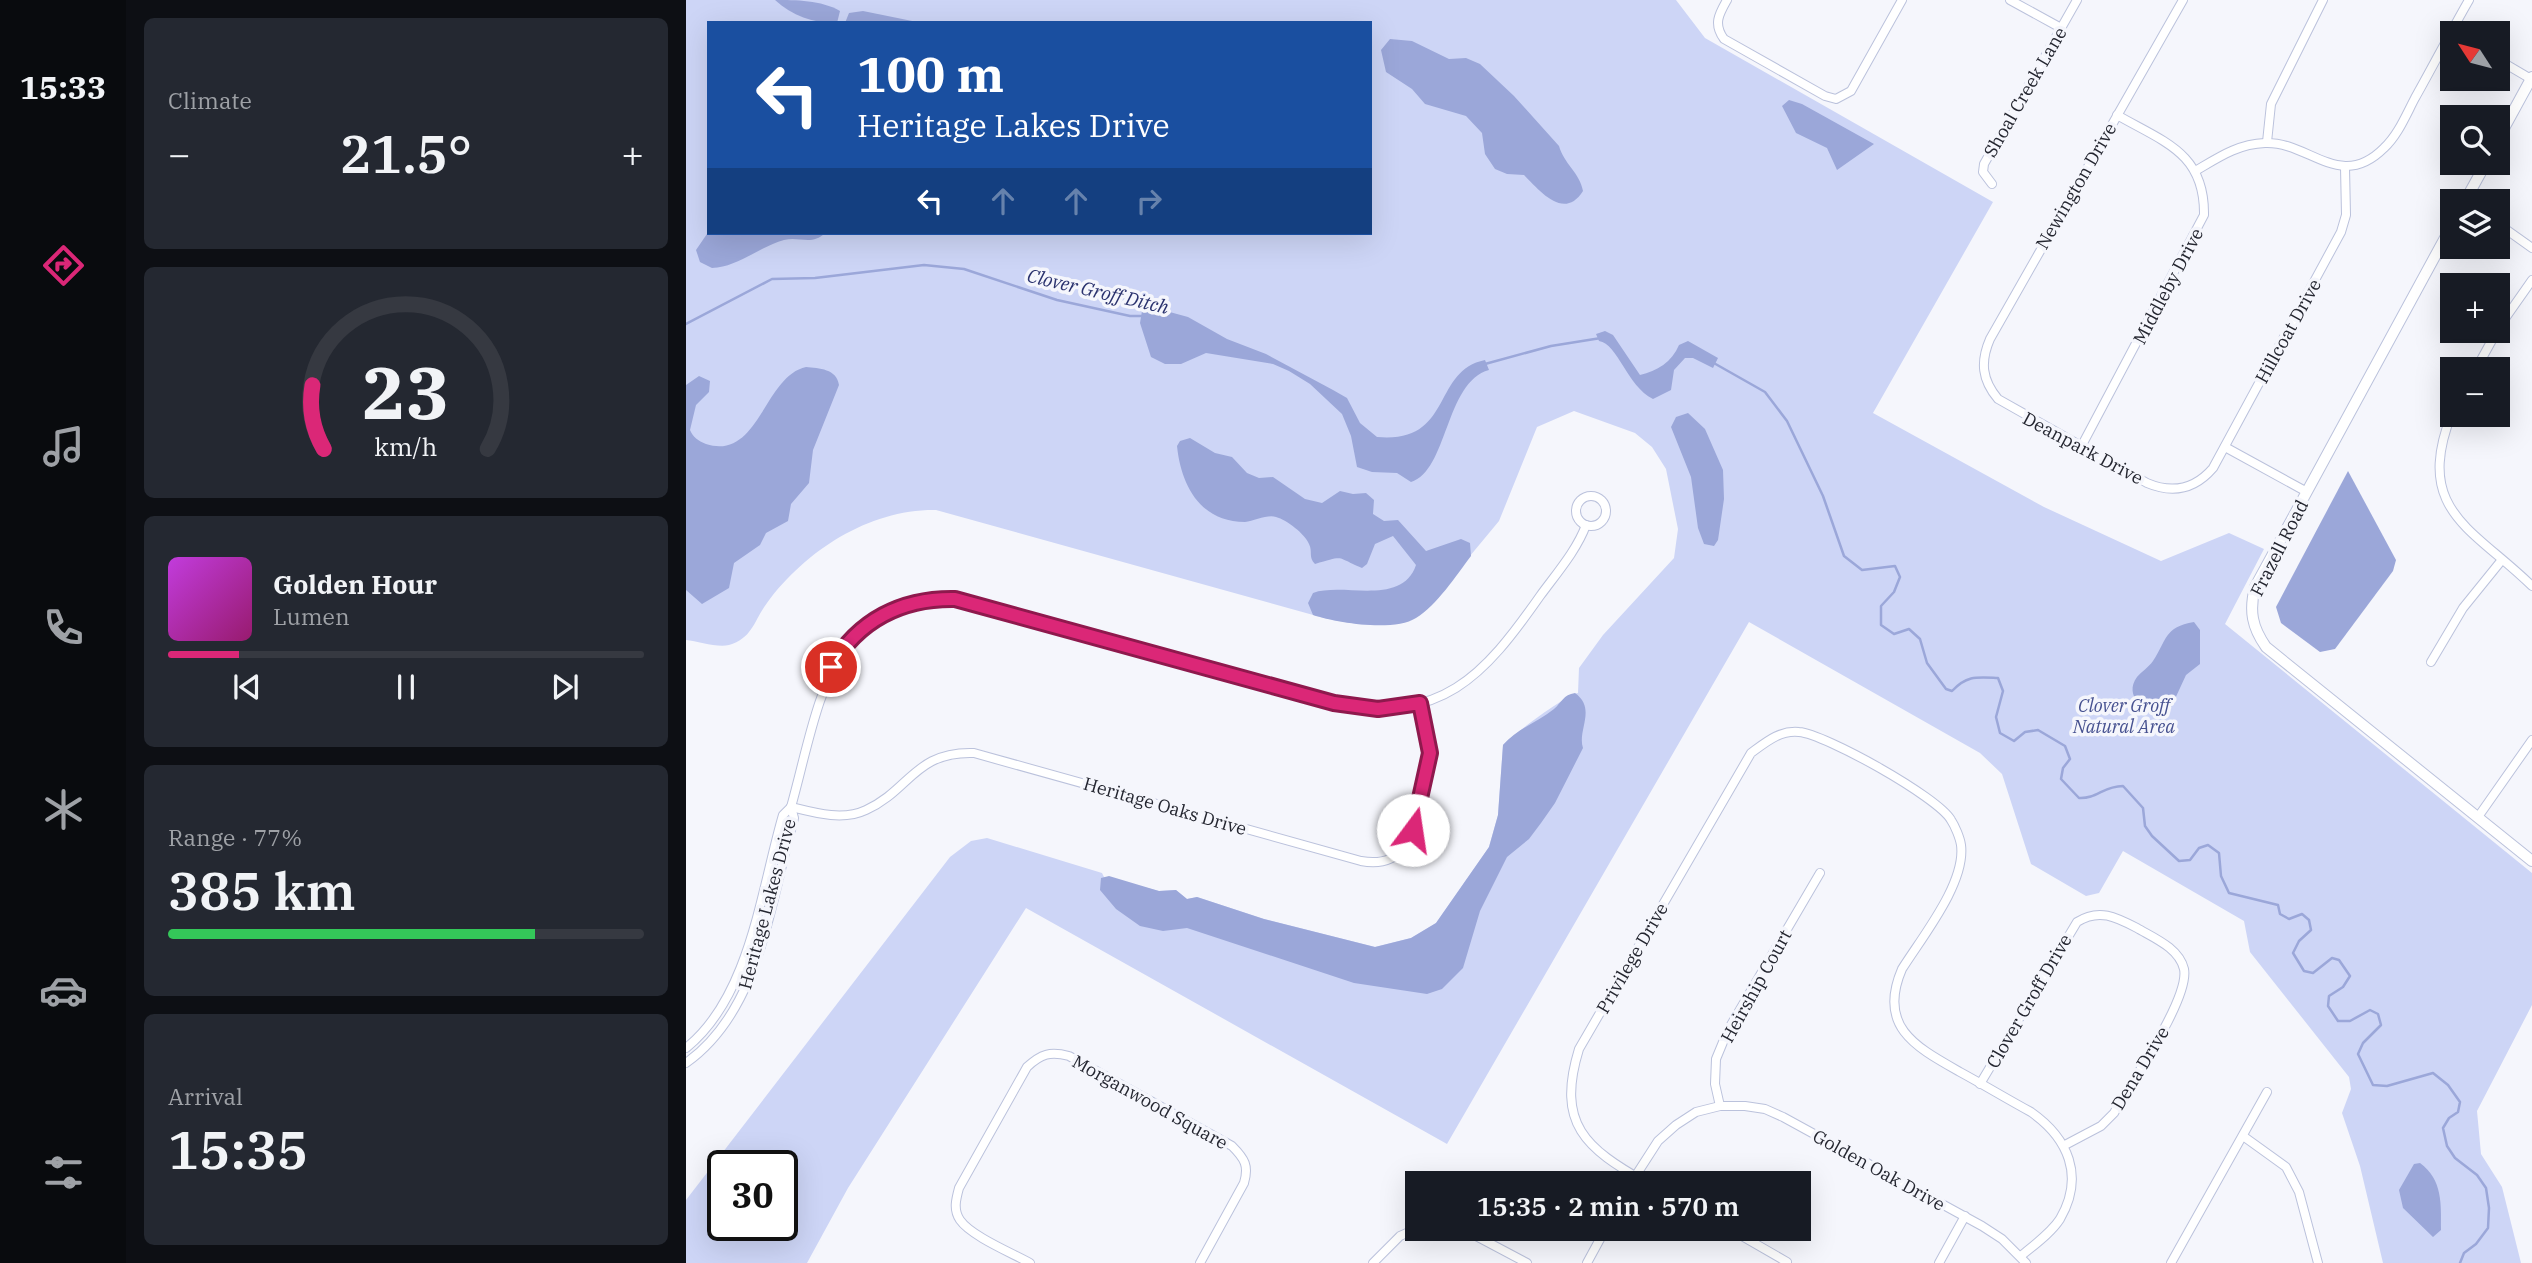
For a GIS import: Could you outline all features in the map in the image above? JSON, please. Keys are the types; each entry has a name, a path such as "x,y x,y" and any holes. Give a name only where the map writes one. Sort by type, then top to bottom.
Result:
{"street":[{"path":"1727,0 1717,21 1718,31 1724,39 1825,96 1836,99 1844,97 1902,0"},
{"path":"2010,0 2061,29"},
{"name":"Shoal Creek Lane","path":"1992,184 1983,172 1984,164 2077,0"},
{"name":"Newington Drive","path":"1984,377 1983,363 1990,339 2183,0"},
{"path":"2267,142 2271,104 2323,0"},
{"path":"2458,21 2469,0"},
{"path":"2117,115 2175,149 2197,170 2236,147 2267,142 2282,145 2327,164 2346,167 2361,163 2385,148 2440,54"},
{"path":"2510,66 2531,78 2510,117"},
{"name":"Hillcoat Drive","path":"2197,482 2213,468 2342,232 2346,215 2346,167"},
{"name":"Middleby Drive","path":"2081,447 2198,232 2204,215 2205,192 2197,170"},
{"path":"2510,232 2532,248"},
{"name":"Frazell Road","path":"2440,247 2255,587 2251,602 2256,633 2266,647 2532,861"},
{"path":"2510,312 2532,280"},
{"name":"Deanpark Drive","path":"1984,377 1989,389 2010,409 2158,487 2179,489 2197,482"},
{"path":"2447,427 2440,450 2443,488 2457,519 2532,586"},
{"path":"2225,447 2307,492"},
{"name":"Heritage Lakes Drive","path":"686,1048 710,1024 733,985 783,815 791,807 826,678 838,655 855,635 876,618 919,600 955,599 1334,703 1378,709 1420,703 1457,688 1495,658 1572,550 1586,525"},
{"path":"2431,662 2463,608 2501,561"},
{"name":"Heritage Oaks Drive","path":"791,807 832,815 865,811 929,761 948,755 974,753 1360,861 1383,861 1394,857 1409,841 1426,777 1430,753 1420,703"},
{"name":"Privilege Drive","path":"1622,1171 1587,1142 1570,1107 1570,1077 1579,1049 1743,765 1751,753 1772,737 1799,732 1826,739 1931,799 1951,818 1961,844 1959,872 1895,984 1895,1015 1902,1030 1924,1053 1980,1084"},
{"path":"2478,817 2532,740"},
{"name":"Heritage Lakes Drive","path":"686,1063 716,1037 743,997 791,830 794,818 791,807"},
{"name":"Heirship Court","path":"1720,1106 1715,1084 1716,1059 1728,1030 1820,873"},
{"name":"Clover Groff Drive","path":"1980,1084 2069,931 2089,914 2101,913 2120,919 2162,942 2176,953 2184,968"},
{"name":"Dena Drive","path":"2065,1145 2101,1126 2114,1113 2181,998 2184,968"},
{"name":"Morganwood Square","path":"1030,1263 971,1230 959,1219 955,1204 959,1188 1027,1068 1038,1056 1053,1052 1069,1056 1232,1146 1244,1158 1248,1170 1244,1183 1200,1263"},
{"path":"1980,1084 2045,1122 2065,1145 2071,1184 2067,1204 2059,1221 2024,1260"},
{"path":"2171,1263 2267,1093"},
{"path":"1639,1171 1658,1141 1676,1125 1696,1112 1720,1106"},
{"name":"Golden Oak Drive","path":"1720,1106 1745,1106 1774,1113 1965,1216 2002,1239 2024,1260"},
{"path":"2243,1136 2286,1167 2299,1192 2318,1263"},
{"path":"1939,1263 1965,1216"},
{"path":"1373,1263 1405,1234"},
{"path":"1486,1241 1527,1263"},
{"path":"1587,1263 1599,1241"},
{"path":"1751,1241 1787,1262"}],"green space":[{"name":"Clover Groff Natural Area","path":"686,0 1676,0 1705,38 1993,202 1873,413 2044,507 2161,561 2229,533 2264,549 2225,624 2532,873 2532,1005 2477,1111 2481,1154 2502,1187 2521,1263 2383,1263 2360,1166 2342,1113 2351,1089 2349,1077 2250,952 2244,921 2123,851 2099,893 2086,896 2031,864 2002,774 1980,753 1749,622 1447,1144 1026,908 848,1188 807,1263 686,1263 686,1200 707,1173 707,1241 798,1241 798,1150 724,1150 950,857 971,841 987,838 1102,873 1104,877 1159,891 1176,890 1187,899 1197,897 1264,919 1375,947 1411,938 1436,923 1489,847 1498,815 1503,745 1540,715 1578,693 1579,668 1603,635 1674,558 1678,529 1666,469 1652,447 1635,433 1574,411 1537,427 1499,521 1426,609 1403,621 1377,625 1324,618 936,510 887,517 841,536 801,566 767,603 748,633 729,645 719,646 686,640"}],"shaded area":[{"path":"775,0 808,1 840,11 838,21 816,21 788,10"},
{"path":"863,11 912,21 846,21 849,13"},
{"path":"1390,39 1412,41 1449,59 1466,58 1480,64 1514,96 1559,146 1579,179 1583,191 1576,200 1560,203 1552,200 1524,175 1507,174 1495,169 1485,154 1482,133 1466,116 1425,104 1412,89 1386,72 1381,50"},
{"path":"1789,100 1802,104 1874,144 1837,170 1827,148 1796,133 1782,106"},
{"path":"707,234 822,235 810,240 784,240 722,267 712,268 700,262 696,250"},
{"path":"1155,308 1188,317 1227,339 1266,354 1347,398 1360,423 1377,437 1402,436 1419,429 1431,419 1456,378 1468,367 1485,360 1489,370 1475,378 1463,391 1433,462 1423,475 1411,482 1397,473 1372,472 1357,467 1351,436 1342,414 1310,384 1289,371 1273,364 1206,353 1181,364 1165,364 1151,357 1140,323 1142,311"},
{"path":"1605,331 1613,335 1640,375 1663,365 1679,345 1688,341 1718,358 1713,368 1693,358 1685,358 1674,370 1671,390 1653,399 1636,385 1612,350 1599,341 1596,334"},
{"path":"806,367 831,373 839,385 813,450 809,483 791,504 788,521 766,533 760,545 734,563 729,588 702,604 686,590 686,385 699,376 710,381 709,392 696,405 690,430 694,437 703,443 724,446 738,440 750,429 780,385 792,374"},
{"path":"1688,413 1705,429 1723,470 1724,499 1718,540 1714,546 1704,544 1698,528 1691,477 1671,427 1676,417"},
{"path":"1190,438 1215,453 1232,457 1247,473 1259,478 1273,477 1305,499 1322,503 1340,491 1366,493 1374,500 1373,514 1384,521 1398,520 1426,551 1461,539 1470,543 1471,556 1431,606 1406,622 1394,625 1365,625 1313,615 1308,603 1313,593 1325,590 1370,591 1398,586 1409,578 1416,565 1393,536 1375,544 1367,564 1362,568 1340,558 1315,564 1304,536 1280,519 1269,516 1245,522 1216,516 1196,499 1183,474 1177,446 1180,441"},
{"path":"2348,471 2396,560 2393,571 2335,649 2320,652 2281,623 2276,607"},
{"path":"2194,622 2200,630 2200,664 2186,675 2168,714 2161,718 2138,702 2134,697 2133,684 2153,661 2172,631"},
{"path":"1575,693 1585,706 1583,748 1555,803 1529,839 1507,857 1480,911 1463,968 1442,989 1427,994 1354,983 1187,928 1163,931 1140,926 1116,909 1100,890 1101,878 1109,876 1159,891 1176,890 1187,899 1197,897 1264,919 1375,947 1411,938 1436,923 1489,847 1498,815 1503,745 1554,709 1565,697"},
{"path":"2420,1163 2433,1177 2439,1193 2441,1230 2433,1237 2403,1208 2399,1190 2414,1164"}],"waterway":[{"name":"Clover Groff Ditch","path":"686,324 772,279 815,278 924,265 964,269 1057,300 1130,316 1143,316"},
{"name":"Clover Groff Ditch","path":"1485,364 1551,346 1601,338"},
{"path":"1712,362 1765,392 1787,421 1823,496 1844,556 1862,570 1895,566 1900,577 1894,592 1881,606 1881,625 1894,634 1909,629 1920,639 1927,663 1946,689 1952,691 1973,678 1998,678 2003,691 1996,717 2000,733 2014,741 2025,732 2038,730 2065,746 2070,759 2063,768 2061,779 2079,798 2091,797 2110,788 2123,786 2143,808 2145,826 2152,836 2179,861 2190,860 2199,848 2208,845 2219,853 2221,876 2229,893 2278,905 2280,914 2289,919 2302,914 2309,920 2311,930 2299,941 2293,953 2304,971 2313,973 2332,958 2339,960 2350,976 2343,987 2329,996 2328,1006 2338,1021 2350,1021 2370,1010 2378,1014 2381,1025 2363,1043 2358,1054 2373,1085 2387,1086 2433,1073 2448,1085 2460,1102 2458,1112 2449,1118 2443,1128 2447,1146 2455,1158 2477,1175 2486,1188 2489,1208 2488,1228 2476,1244 2464,1253 2460,1263"}],"route":[{"path":"831,667 845,645 885,612 919,600 955,599 1334,703 1378,709 1420,703 1427,727 1430,753 1413,830"}]}
